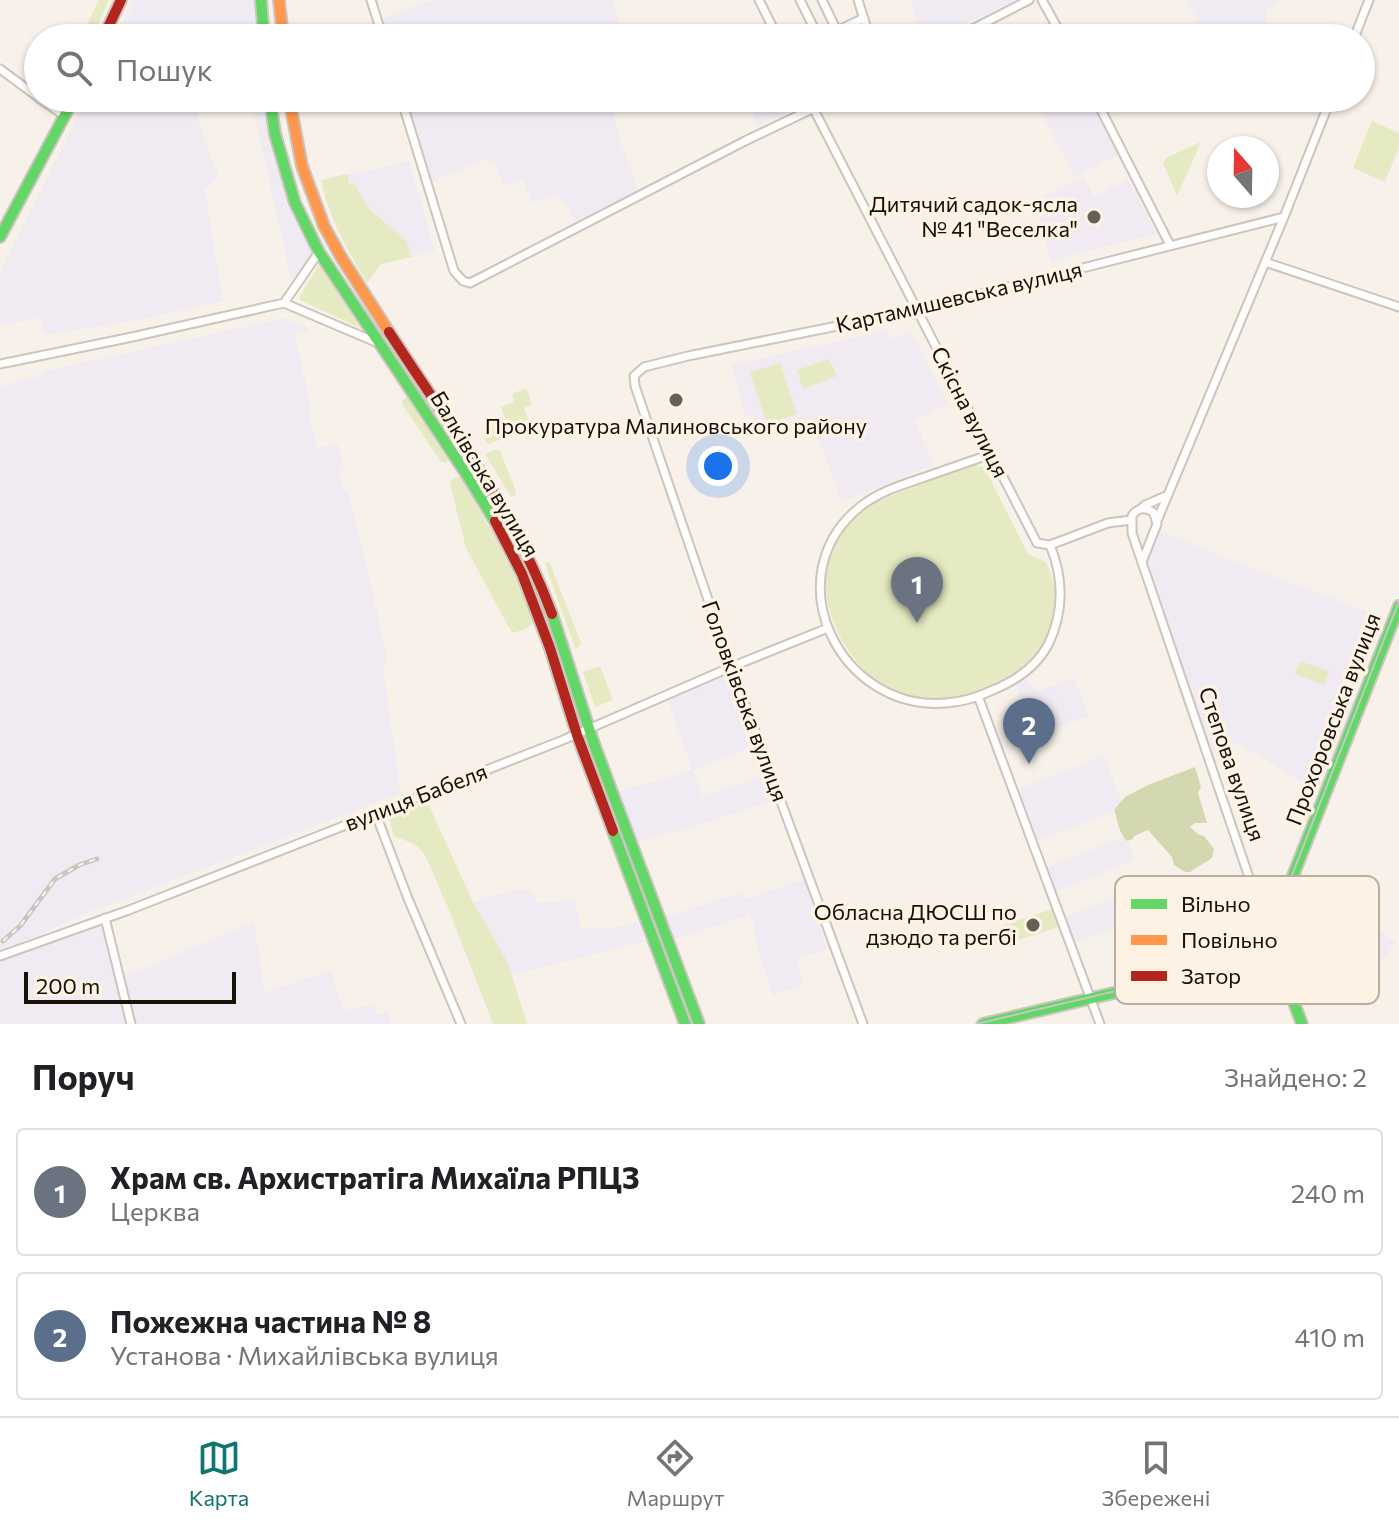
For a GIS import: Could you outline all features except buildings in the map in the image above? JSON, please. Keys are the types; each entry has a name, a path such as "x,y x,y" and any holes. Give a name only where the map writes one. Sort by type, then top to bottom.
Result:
{"main road":[{"path":"110,24 121,0"},
{"path":"261,0 263,24"},
{"path":"279,0 282,24"},
{"path":"0,237 67,112"},
{"name":"Балківська вулиця","path":"272,112 275,134 295,203 319,252 480,495 516,561 685,1024"},
{"name":"Балківська вулиця","path":"292,112 302,166 324,226 505,511 533,566 551,611 589,730 699,1024"},
{"name":"Прохоровська вулиця","path":"1293,876 1399,606"},
{"path":"983,1024 1115,993"},
{"name":"Степова вулиця","path":"1294,1004 1302,1024"}],"street":[{"path":"371,0 379,24"},
{"path":"759,0 771,24"},
{"path":"800,0 813,24"},
{"path":"822,0 834,24"},
{"path":"858,0 866,24"},
{"path":"982,24 1029,0"},
{"path":"1042,0 1055,24"},
{"path":"1360,24 1369,0"},
{"path":"852,24 864,18"},
{"path":"0,69 24,87"},
{"path":"59,112 65,116"},
{"path":"405,112 454,271 463,281 470,283 805,112"},
{"name":"Cкісна вулиця","path":"815,112 1037,543 1050,545"},
{"path":"1102,112 1170,245"},
{"path":"1146,534 1157,522 1325,112"},
{"name":"Картамишевська вулиця","path":"634,376 644,367 688,356 917,310 1284,217"},
{"path":"284,303 319,252"},
{"path":"1265,262 1399,307"},
{"path":"0,364 284,303 380,344"},
{"name":"Головківська вулиця","path":"634,376 731,667 863,1024"},
{"path":"991,454 887,490 863,504 845,521 830,543 821,564 820,586 828,628 843,657 865,679 901,698 926,703 946,703 978,696 1005,685 1034,666 1053,633 1061,588 1060,573 1050,545 1108,523 1131,524 1153,537 1142,562"},
{"path":"1131,524 1134,513 1166,496"},
{"path":"1141,509 1151,511 1157,522"},
{"name":"Степова вулиця","path":"1131,524 1248,876"},
{"name":"вулиця Бабеля","path":"0,956 577,735 828,628"},
{"path":"978,696 1100,1024"},
{"path":"375,812 461,1024"},
{"path":"105,918 131,1024"}],"shaded area":[{"path":"135,0 255,0 258,24 123,24"},
{"path":"436,0 612,0 619,24 384,24 382,19"},
{"path":"911,0 1015,1 965,24 918,24"},
{"path":"1187,0 1281,0 1265,11 1267,24 1198,24"},
{"path":"80,112 197,112 219,177 205,190 223,301 144,319 45,335 41,318 0,325 0,272"},
{"path":"254,112 269,112 290,203 311,250 298,276 291,279"},
{"path":"410,112 614,112 638,190 575,222 558,193 532,203 522,179 504,186 495,162 489,164 487,158 432,182"},
{"path":"752,112 786,112 758,126"},
{"path":"1041,112 1095,112 1118,155 1074,177"},
{"path":"409,161 435,251 411,257 407,241 370,210 354,184 351,185 347,174"},
{"name":"Дитячий садок-ясла № 41 \"Веселка\"","path":"1084,177 1094,196 1128,180 1157,234 1051,262 1035,200"},
{"path":"285,318 311,330 294,334 312,410 309,411 317,448 338,444 344,470 340,472 343,489 349,495 388,658 383,668 401,793 87,913 0,952 0,386 45,375 45,371"},
{"path":"887,330 892,339 911,331 948,404 914,420 934,464 842,502 812,421 760,439 753,415 746,417 731,365"},
{"path":"1159,530 1379,616 1366,649 1309,629 1293,675 1358,703 1322,794 1238,743 1209,755 1145,566"},
{"path":"1309,628 1361,647 1342,696 1293,675"},
{"path":"731,668 759,744 693,770 703,796 770,774 779,799 634,842 617,792 692,770 667,696"},
{"path":"1026,677 1038,691 1074,678 1089,716 1052,730 1048,719 1039,722 1030,709 1025,711 1015,684"},
{"path":"1104,756 1124,808 1033,842 1015,790"},
{"path":"1125,836 1135,860 1052,893 1043,869"},
{"path":"804,879 827,949 802,957 797,962 804,985 773,995 749,915 672,940 665,917 742,892 745,899"},
{"path":"532,890 537,903 575,900 581,929 618,927 637,921 645,941 511,973 473,902 509,891"},
{"path":"1115,897 1115,928 1071,944 1061,918"},
{"path":"254,922 265,992 330,971 343,1010 375,1004 376,1014 387,1012 391,1024 134,1024 123,977"},
{"path":"105,923 130,1024 0,1024 0,962"},
{"path":"1379,930 1396,942 1381,963 1379,961"}],"green space":[{"path":"99,0 109,0 98,24 88,24"},
{"path":"1372,121 1399,133 1399,147 1385,182 1353,168"},
{"path":"1201,142 1177,196 1163,163 1166,158"},
{"path":"347,174 350,185 354,183 370,210 407,241 411,257 381,264 367,283 334,220 321,180"},
{"path":"320,263 360,328 300,300"},
{"path":"829,359 837,376 803,389 797,370"},
{"path":"780,363 797,414 767,424 750,372"},
{"path":"524,389 532,404 524,408 531,427 489,444 486,442 482,431 506,421 501,407 514,402 512,394"},
{"path":"407,397 448,460 445,463 441,462 402,404"},
{"path":"497,449 516,491 515,496 511,497 485,454"},
{"path":"971,464 984,467 1028,554 1046,562 1056,597 1051,626 1038,652 1018,672 994,687 966,696 936,699 908,695 881,684 861,666 844,644 828,605 826,580 830,558 841,530 858,511"},
{"path":"457,476 494,535 516,579 533,622 528,628 511,631 466,548 450,484"},
{"path":"549,561 581,643 576,650 545,564"},
{"path":"1300,661 1329,671 1324,685 1295,674"},
{"path":"600,666 613,700 595,707 583,672"},
{"path":"1195,767 1201,787 1198,793 1207,823 1195,823 1190,827 1204,836 1214,849 1212,858 1185,872 1174,865 1172,857 1148,830 1127,841 1114,810 1125,797"},
{"path":"425,797 473,902 508,963 527,1024 493,1024 447,905 422,851 416,845 394,836 387,812"},
{"name":"Обласна ДЮСШ по дзюдо та регбі","path":"1056,908 1062,926 1009,943 1003,925"}],"tram line":[{"path":"1292,876 1399,601"},
{"path":"976,1024 1115,991"}],"railway":[{"path":"3,941 20,926 55,879 97,859"}],"traffic: fast":[{"path":"261,0 263,24"},
{"path":"0,237 67,112"},
{"path":"272,112 275,134 295,203 319,252 495,521"},
{"path":"1293,876 1399,606"},
{"path":"552,614 594,744 699,1024"},
{"path":"613,831 685,1024"},
{"path":"983,1024 1115,993"},
{"path":"1294,1004 1302,1024"}],"traffic: slow":[{"path":"279,0 282,24"},
{"path":"292,112 302,166 324,226 389,332"}],"traffic: jam":[{"path":"110,24 121,0"},
{"path":"389,332 499,504 537,576 552,614"},
{"path":"495,521 522,574 613,831"}],"place":[{"name":"Дитячий садок-ясла № 41 \"Веселка\"","path":"1094,217"},
{"name":"Прокуратура Малиновського району","path":"676,400"},
{"name":"Храм св. Архистратіга Михаїла РПЦЗ","path":"917,623"},
{"name":"Пожежна частина № 8","path":"1029,764"},
{"name":"Обласна ДЮСШ по дзюдо та регбі","path":"1033,925"}]}
